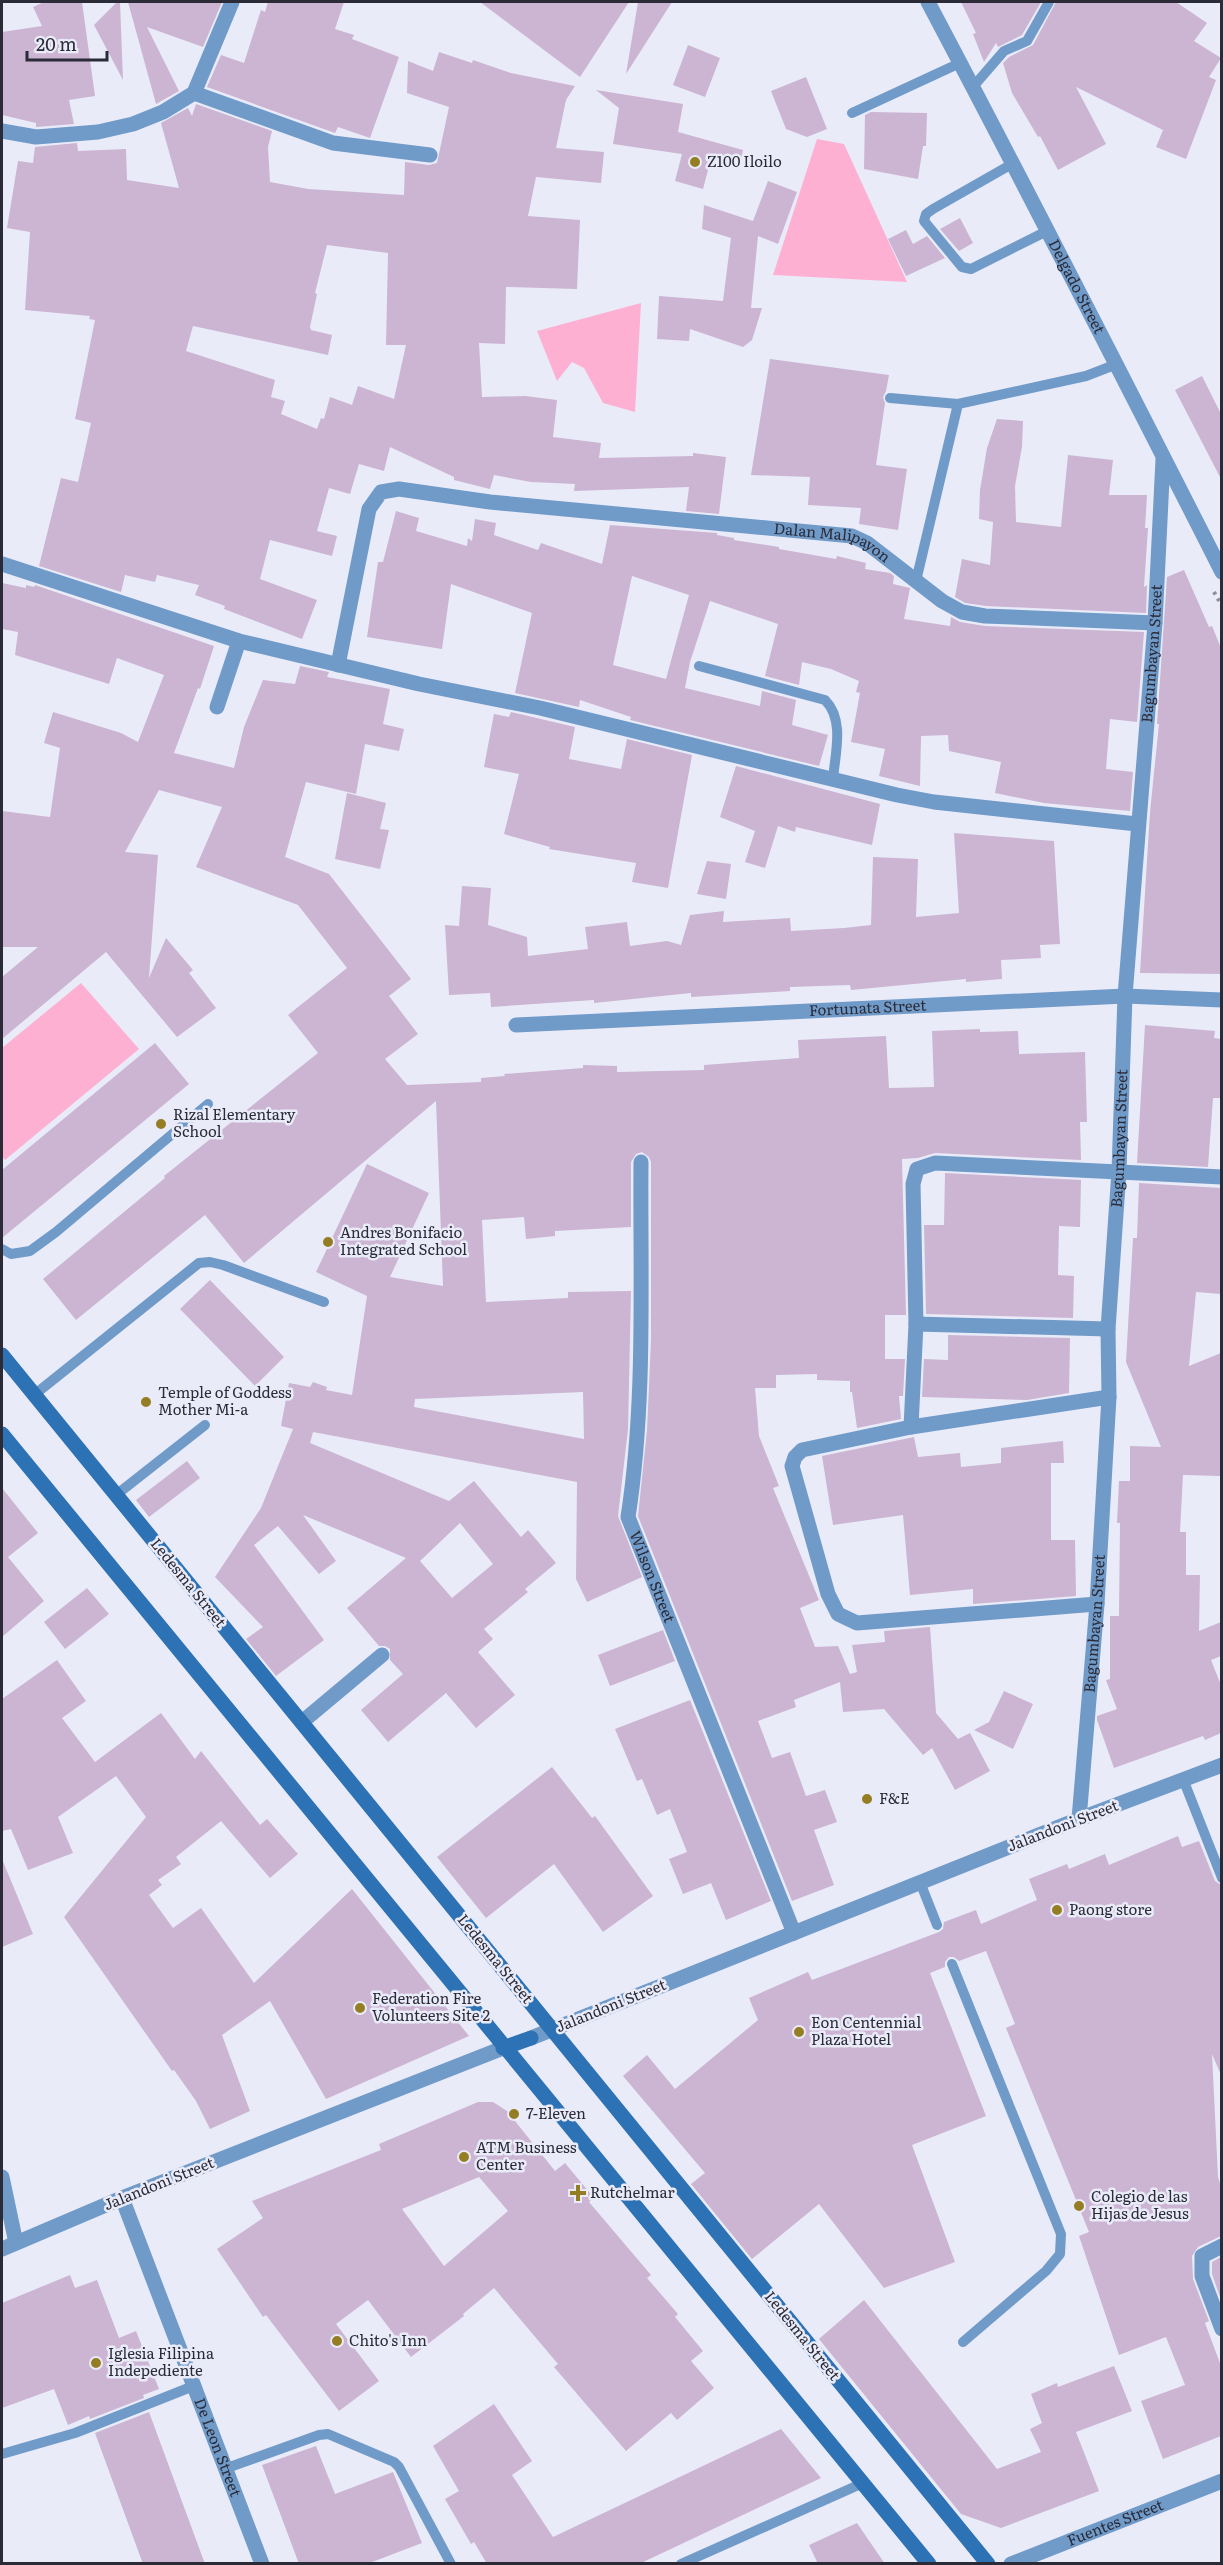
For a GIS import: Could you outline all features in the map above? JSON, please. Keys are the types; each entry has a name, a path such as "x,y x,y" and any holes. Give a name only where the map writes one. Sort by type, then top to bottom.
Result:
{"main road":[{"name":"Ledesma Street","path":"2,1355 988,2564"},
{"path":"2,1434 503,2048 929,2564"},
{"name":"Jalandoni Street","path":"503,2048 531,2038"}],"street":[{"path":"2,131 36,137 98,132 134,124 153,116 194,93 232,2"},
{"name":"Delgado Street","path":"928,2 1117,364 1221,572"},
{"path":"194,93 333,143 430,154"},
{"name":"Bagumbayan Street","path":"1080,1819 1097,1604 1109,1397 1108,1329 1119,1171 1125,996 1137,824 1155,623 1163,459"},
{"name":"Dalan Malipayon","path":"338,665 369,509 381,492 399,489 490,502 852,536 867,543 962,612 985,616 1155,623"},
{"path":"2,564 239,641 419,684 540,708 833,779 934,802 1137,824"},
{"path":"217,707 239,641"},
{"name":"Fortunata Street","path":"516,1025 1125,996 1221,1000"},
{"name":"Wilson Street","path":"641,1162 639,1409 634,1479 628,1517 794,1933"},
{"path":"911,1427 916,1324 913,1184 917,1169 935,1163 1221,1177"},
{"path":"916,1324 1108,1329"},
{"path":"1097,1604 857,1623 838,1614 828,1594 792,1466 795,1457 802,1450 911,1427 1109,1397"},
{"path":"302,1722 382,1655"},
{"name":"Jalandoni Street","path":"531,2038 920,1882 1221,1765"},
{"name":"Jalandoni Street","path":"9,2246 123,2198 503,2048"},
{"path":"2,2177 9,2246"},
{"name":"De Leon Street","path":"123,2198 196,2385 262,2564"},
{"path":"1221,2246 1202,2256 1202,2276 1221,2329"},
{"name":"Fuentes Street","path":"1011,2564 1221,2481"}],"lane":[{"path":"972,88 1004,51 1027,41 1049,2"},
{"path":"852,113 960,63"},
{"path":"1012,164 933,209 926,214 924,220 962,267 971,269 1047,231"},
{"path":"890,398 958,404 1086,376 1117,364"},
{"path":"916,580 958,404"},
{"path":"699,666 825,700 832,707 837,727 833,779"},
{"path":"2,1249 11,1254 30,1251 56,1232 208,1104"},
{"path":"34,1395 199,1263 210,1262 223,1265 324,1302"},
{"path":"116,1494 205,1425"},
{"path":"1183,1779 1221,1878"},
{"path":"920,1882 937,1925"},
{"path":"952,1964 1061,2234 1060,2254 1046,2271 963,2342"},
{"path":"2,2454 75,2433 196,2385"},
{"path":"227,2468 319,2435 328,2434 394,2462 399,2467 451,2564"},
{"path":"681,2564 863,2482"}],"shaded area":[{"path":"817,139 844,144 907,282 773,275"},
{"path":"641,303 635,412 603,403 584,368 572,362 557,381 537,331"},
{"path":"81,983 139,1049 5,1160 2,1156 2,1048"}],"building":[{"path":"44,2 82,2 95,96 69,100 74,124 36,127 36,123 2,115 2,32 42,26 33,7"},
{"path":"117,2 120,2 123,80 94,25"},
{"path":"128,2 222,2 203,47 147,27 179,91 156,104"},
{"path":"268,2 344,2 335,29 354,35 352,39 399,57 370,138 338,127 335,133 207,87 221,55 244,63 261,10 265,12"},
{"path":"480,2 629,2 580,77"},
{"path":"638,2 672,2 626,74"},
{"path":"961,2 1041,2 1022,35 998,47 996,43 984,62 973,34 976,33"},
{"path":"1056,2 1176,2 1207,23 1194,41 1221,58 1209,77 1216,80 1186,159 1156,147 1163,130 1076,87 1106,144 1058,170 1040,136 1038,137 1012,93 1003,63 1009,57 1033,45"},
{"path":"688,45 720,58 705,97 673,85"},
{"path":"439,52 472,63 473,60 511,73 575,86 566,100 556,148 604,152 601,183 536,177 528,216 580,220 577,289 506,287 505,344 479,343 482,397 525,396 557,400 553,437 601,443 599,458 693,456 693,453 726,457 719,514 686,511 689,487 574,491 575,484 531,482 494,475 490,489 454,480 454,477 390,447 384,471 359,464 350,494 329,488 317,531 337,536 332,556 270,540 260,579 317,600 302,639 224,609 225,606 195,595 199,585 157,575 155,582 125,575 121,592 39,566 61,478 78,482 91,423 75,419 95,320 89,319 90,316 25,310 30,232 7,228 18,161 33,163 35,147 77,143 78,151 126,149 127,180 179,188 161,123 188,108 192,116 196,104 272,131 268,147 270,182 308,189 404,195 405,162 429,165 437,163 449,107 407,93 408,61 433,71","holes":["327,245 388,253 386,345 406,345 394,399 358,386 352,405 330,397 324,419 321,418 317,429 281,414 285,401 271,397 275,380 186,351 193,326 328,355 332,335 311,330 310,327 317,294 315,293"]},
{"path":"806,77 827,129 807,137 786,129 771,91"},
{"path":"596,90 683,104 678,132 743,150 740,164 711,159 703,189 675,181 682,154 613,144 619,108"},
{"path":"871,112 927,113 926,146 923,146 918,179 864,169 865,115"},
{"path":"768,181 797,192 778,244 758,236 751,308 762,308 752,340 743,347 690,329 689,341 657,339 659,296 723,301 731,238 702,229 704,205 753,221"},
{"path":"960,218 973,243 959,251 940,229"},
{"path":"906,230 913,244 927,236 945,258 906,276 888,239"},
{"path":"770,359 889,375 883,397 885,403 876,465 907,469 898,530 859,524 861,508 808,505 810,477 751,475"},
{"path":"1202,376 1221,414 1221,479 1175,390"},
{"path":"997,419 1023,421 1022,447 1015,486 1016,522 1061,527 1068,455 1113,460 1109,495 1147,495 1145,528 1148,528 1144,587 1147,585 1146,613 986,606 965,603 955,597 962,559 990,565 993,522 979,519 980,490 987,448"},
{"path":"396,511 419,518 416,531 467,546 468,538 472,541 475,519 496,523 494,535 538,550 541,543 602,564 610,525 717,533 717,535 734,538 734,540 779,547 779,549 836,559 837,556 866,563 865,569 890,573 894,576 893,584 910,588 904,619 950,626 951,617 960,622 985,626 1144,632 1137,722 1110,719 1106,769 1133,772 1130,811 1044,803 995,793 1001,762 949,751 948,735 921,736 920,786 879,776 885,749 851,742 860,693 856,692 859,681 831,669 802,662 799,685 765,676 778,624 710,601 690,662 685,688 760,706 762,691 796,700 792,725 828,735 819,766 630,720 631,717 580,700 579,707 515,693 532,613 451,584 442,649 367,637 378,562 383,562","holes":["632,576 689,595 666,679 613,665"]},
{"path":"1184,570 1209,627 1212,626 1221,648 1221,974 1140,973 1150,812 1159,724 1157,724 1167,577"},
{"path":"2,583 26,588 26,585 34,587 35,585 214,646 200,689 198,688 174,753 234,768 244,727 263,680 295,684 300,666 329,672 327,677 390,689 383,724 404,729 399,751 365,744 356,794 306,782 285,857 329,874 411,979 389,996 418,1034 385,1059 407,1085 481,1082 481,1078 505,1076 504,1074 583,1068 583,1065 617,1066 617,1072 704,1070 704,1065 799,1058 798,1040 886,1036 889,1088 934,1087 932,1031 980,1029 980,1032 1018,1031 1019,1054 1085,1052 1087,1122 1080,1122 1081,1160 935,1153 918,1158 902,1159 906,1315 885,1315 885,1359 905,1359 903,1396 899,1396 901,1419 857,1428 850,1381 817,1380 817,1374 776,1375 776,1388 755,1388 759,1436 779,1486 773,1488 819,1600 800,1608 815,1647 838,1646 850,1674 857,1672 852,1645 885,1642 884,1631 930,1627 936,1713 958,1739 970,1733 990,1771 955,1790 932,1748 923,1755 884,1709 843,1712 840,1682 794,1700 796,1707 758,1721 772,1758 790,1752 806,1796 825,1790 837,1822 814,1830 834,1885 792,1901 638,1516 647,1430 651,1340 651,1162 649,1157 642,1152 636,1154 631,1162 631,1227 555,1231 555,1236 526,1239 524,1217 482,1220 486,1302 568,1298 568,1292 631,1291 628,1429 618,1516 642,1577 587,1602 576,1579 577,1482 313,1432 310,1443 449,1501 474,1481 521,1537 528,1530 556,1563 525,1589 528,1592 484,1629 493,1639 478,1652 515,1695 476,1728 446,1693 388,1742 361,1710 403,1674 390,1660 390,1649 379,1646 347,1608 406,1558 303,1515 336,1561 319,1574 278,1526 254,1545 324,1640 276,1676 246,1639 263,1627 215,1577 261,1508 293,1429 281,1426 289,1383 310,1387 313,1382 327,1387 326,1390 352,1395 367,1296 316,1272 367,1164 429,1193 390,1277 443,1286 436,1101 244,1263 205,1215 76,1320 43,1279 165,1178 164,1176 318,1053 288,1015 347,968 298,905 196,867 222,807 159,790 125,852 158,855 149,978 166,938 193,970 189,973 216,1008 177,1037 106,952 2,1039 2,977 38,947 2,947 2,811 50,817 60,748 44,743 53,712 121,733 138,742 164,675 117,658 109,684 15,655 18,632 2,629","holes":["583,1392 584,1439 414,1407 415,1399","460,1523 493,1564 452,1598 420,1561"]},
{"path":"511,712 575,727 569,759 621,769 627,739 692,755 668,888 632,882 636,863 549,849 550,847 504,834 519,774 484,767 494,714 509,717"},
{"path":"736,766 880,804 872,845 796,827 795,832 778,826 765,868 745,862 755,831 720,817"},
{"path":"347,793 386,803 380,829 389,830 380,869 335,859"},
{"path":"954,833 1054,841 1060,944 1040,945 1041,958 1001,960 1002,979 966,982 966,979 851,990 850,985 790,987 790,991 691,997 691,993 594,1003 594,1000 491,1007 490,993 449,995 445,925 459,926 462,886 491,888 488,925 527,937 528,956 588,949 585,927 627,922 630,946 667,941 681,945 690,915 724,911 723,922 790,918 791,931 844,928 871,925 873,857 918,859 916,917 959,913"},
{"path":"707,861 731,864 726,899 697,894"},
{"path":"1145,1025 1215,1031 1214,1038 1221,1039 1221,1098 1213,1098 1208,1167 1137,1163"},
{"path":"155,1043 189,1084 2,1238 2,1170"},
{"path":"945,1173 1081,1180 1080,1227 1059,1226 1058,1275 1074,1276 1073,1318 926,1314 924,1225 944,1225"},
{"path":"1139,1183 1221,1188 1221,1294 1196,1292 1189,1366 1221,1353 1221,1476 1183,1475 1180,1532 1186,1532 1186,1575 1200,1575 1199,1631 1221,1622 1221,1656 1211,1660 1221,1685 1221,1733 1205,1740 1203,1736 1114,1768 1097,1716 1117,1709 1106,1680 1110,1679 1110,1616 1119,1616 1120,1523 1117,1523 1119,1481 1130,1481 1130,1446 1161,1447 1126,1362 1133,1238 1137,1238"},
{"path":"210,1280 284,1357 255,1386 180,1309"},
{"path":"948,1335 1070,1338 1069,1393 1027,1400 922,1397 924,1359 948,1360"},
{"path":"914,1437 918,1457 960,1453 961,1467 1001,1463 1001,1448 1063,1441 1064,1463 1051,1463 1051,1540 1075,1540 1076,1596 973,1604 973,1589 910,1595 903,1515 833,1525 822,1456"},
{"path":"187,1461 200,1478 149,1517 136,1500"},
{"path":"2,1488 38,1533 8,1557 44,1601 2,1637"},
{"path":"87,1588 109,1614 65,1649 44,1622"},
{"path":"663,1630 675,1661 610,1686 598,1655"},
{"path":"57,1660 86,1701 62,1718 95,1762 161,1713 195,1759 201,1751 260,1825 267,1819 298,1854 270,1878 221,1821 176,1857 181,1864 158,1880 162,1885 149,1895 173,1928 201,1908 254,1983 352,1889 469,2036 326,2099 270,2001 222,2035 250,2111 210,2129 196,2101 174,2070 172,2071 64,1917 146,1817 116,1776 58,1817 73,1853 28,1870 11,1829 2,1831 2,1699"},
{"path":"1004,1691 1033,1704 1013,1749 974,1730 989,1722"},
{"path":"690,1700 771,1901 726,1920 711,1883 683,1894 669,1859 687,1852 670,1809 657,1815 642,1779 637,1781 615,1729"},
{"path":"552,1767 592,1818 595,1816 653,1896 603,1932 554,1864 486,1918 437,1857"},
{"path":"1178,1836 1182,1847 1199,1841 1215,1881 1221,1885 1221,2075 1212,2054 1218,2177 1221,2187 1221,2236 1198,2247 1192,2256 1193,2279 1209,2321 1205,2323 1221,2366 1221,2436 1163,2459 1141,2401 1185,2385 1166,2337 1119,2355 1079,2236 1089,2232 1006,2028 1015,2024 986,1951 959,1961 954,1957 949,1957 945,1962 945,1967 930,1973 986,2116 912,2145 955,2262 884,2288 819,2204 752,2259 691,2184 705,2173 623,2076 647,2055 675,2089 758,2020 749,1998 808,1972 812,1980 939,1932 943,1929 944,1922 976,1910 981,1924 1037,1900 1029,1879 1067,1864 1069,1869 1105,1854 1109,1865"},
{"path":"2,1859 33,1934 2,1947"},
{"path":"478,2102 493,2102 507,2111 555,2171 565,2163 594,2198 589,2202 651,2275 647,2278 678,2314 675,2317 703,2351 691,2361 714,2388 677,2420 671,2413 626,2451 554,2367 558,2364 494,2288 463,2314 464,2316 411,2357 368,2300 336,2324 379,2381 339,2411 266,2315 263,2317 217,2249 263,2218 252,2201 381,2150 379,2144","holes":["479,2177 508,2211 444,2266 402,2209"]},
{"path":"1221,2257 1221,2300 1212,2274 1212,2262"},
{"name":"Iglesia Filipina Indepediente","path":"70,2275 75,2288 97,2280 119,2338 136,2331 159,2389 143,2395 144,2398 68,2425 54,2389 2,2408 2,2303"},
{"path":"864,2300 997,2469 1041,2452 1030,2429 1042,2423 1031,2394 1057,2383 1058,2387 1114,2366 1132,2411 1076,2432 1099,2491 1001,2528 961,2514 819,2339"},
{"path":"494,2404 532,2461 512,2475 553,2537 781,2429 821,2478 639,2564 487,2564 474,2542 471,2544 445,2499 459,2491 433,2446"},
{"path":"149,2412 205,2564 143,2564 95,2433"},
{"path":"316,2446 335,2494 393,2472 422,2543 367,2564 299,2564 262,2465"},
{"path":"857,2523 885,2564 818,2564 809,2545"}],"place":[{"name":"Z100 Iloilo","path":"695,162"},
{"name":"Rizal Elementary School","path":"161,1124"},
{"name":"Andres Bonifacio Integrated School","path":"328,1242"},
{"name":"Temple of Goddess Mother Mi-a","path":"146,1402"},
{"name":"F&E","path":"867,1799"},
{"name":"Paong store","path":"1057,1910"},
{"name":"Federation Fire Volunteers Site 2","path":"360,2008"},
{"name":"Eon Centennial Plaza Hotel","path":"799,2032"},
{"name":"7-Eleven","path":"514,2114"},
{"name":"ATM Business Center","path":"464,2157"},
{"name":"Rutchelmar","path":"578,2193"},
{"name":"Colegio de las Hijas de Jesus","path":"1079,2206"},
{"name":"Chito's Inn","path":"337,2341"},
{"name":"Iglesia Filipina Indepediente","path":"96,2363"}]}
